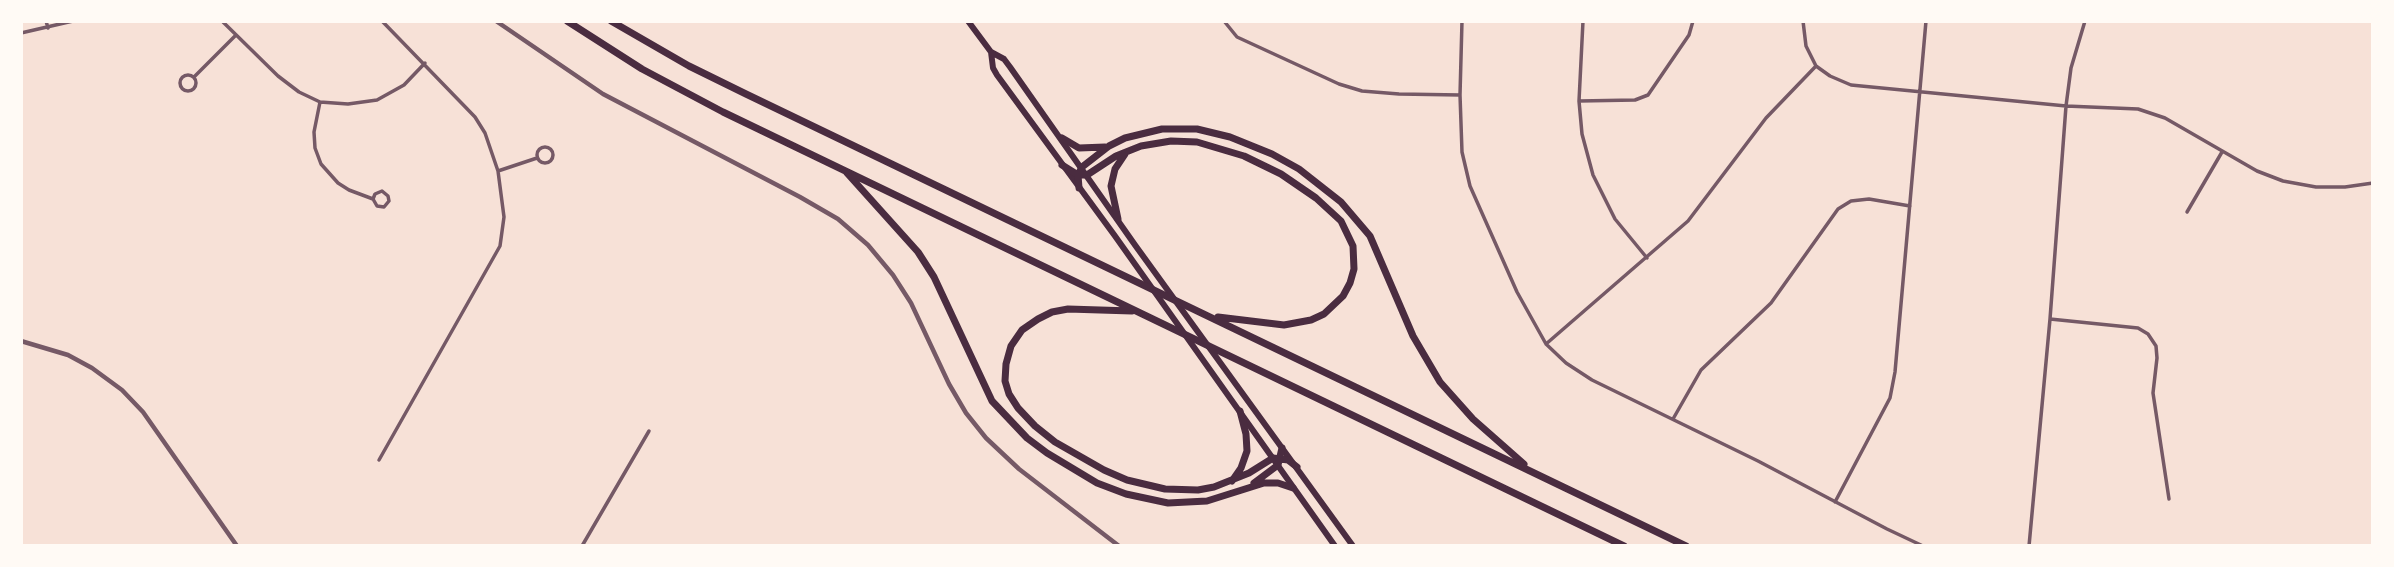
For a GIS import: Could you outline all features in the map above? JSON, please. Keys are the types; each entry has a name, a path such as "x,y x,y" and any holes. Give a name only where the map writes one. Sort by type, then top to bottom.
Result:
{"highway":[{"path":"567,21 682,91 1624,546"},
{"path":"611,21 712,77 1686,546"},
{"path":"1079,188 1080,171 1109,146 1125,138 1162,129 1205,131 1230,137 1272,154 1322,186 1357,218 1370,236 1413,336 1440,382 1473,419 1533,472"},
{"path":"1062,138 1073,146 1087,149 1109,146"},
{"path":"1062,165 1087,175 1128,151 1155,143 1185,141 1209,145 1261,164 1298,185 1331,211 1348,233 1354,257 1350,283 1343,296 1324,314 1311,320 1284,325 1208,316"},
{"path":"1118,219 1111,186 1119,161 1128,151"},
{"path":"844,170 918,252 940,288 992,401 1027,438 1097,483 1148,500 1168,503 1207,501 1270,482 1293,488"},
{"path":"1137,311 1068,309 1038,318 1022,330 1011,346 1006,364 1006,381 1009,394 1018,408 1035,426 1087,462 1127,480 1151,487 1180,491 1214,487 1277,460 1297,467"},
{"path":"1231,481 1241,468 1247,451 1246,433 1240,411"},
{"path":"1250,486 1277,460 1282,447"}],"main road":[{"path":"968,21 991,52 1010,66 1062,138 1080,171"},
{"path":"991,52 993,68 997,75 1277,460 1293,488 1335,546"},
{"path":"1087,175 1353,546"}],"street":[{"path":"46,21 48,28"},
{"path":"21,33 73,21"},
{"path":"222,21 278,76 299,92 320,102 367,103 385,97 404,85 425,63"},
{"path":"379,460 500,246 504,217 498,171 485,133 475,117 382,21"},
{"path":"496,21 603,94 838,219 868,245 899,284 965,413 986,438 1019,469 1119,546"},
{"path":"1224,21 1237,37 1339,84 1362,91 1460,95"},
{"path":"1462,21 1461,152 1470,186 1517,292 1545,344 1566,363 1592,380 1923,546"},
{"path":"1583,21 1579,101 1582,134 1592,175 1615,219 1647,258"},
{"path":"1579,101 1635,100 1648,94 1657,85 1689,35 1693,21"},
{"path":"1803,21 1806,46 1816,66 1830,76 1851,85 2066,106 2138,109 2165,118 2257,171 2283,181 2316,187 2373,183"},
{"path":"1835,502 1889,398 1895,372 1926,21"},
{"path":"2029,546 2066,106 2071,68 2085,21"},
{"path":"194,78 236,35"},
{"path":"1545,344 1688,221 1766,118 1816,66"},
{"path":"187,75 194,78 196,85 193,89 184,89 180,83 187,75"},
{"path":"320,102 314,132 315,148 321,164 338,183 349,190 373,199 375,204 382,207 389,201 387,194 382,191 377,192 373,199"},
{"path":"498,171 537,158 541,149 549,148 552,152 552,160 548,163 537,158"},
{"path":"2187,212 2222,152"},
{"path":"1674,419 1701,370 1771,303 1838,209 1851,201 1869,199 1910,206"},
{"path":"2050,319 2138,328 2148,334 2156,346 2153,393 2169,499"},
{"path":"21,341 68,355 92,368 122,390 143,412 237,546"},
{"path":"582,546 649,431"}]}
